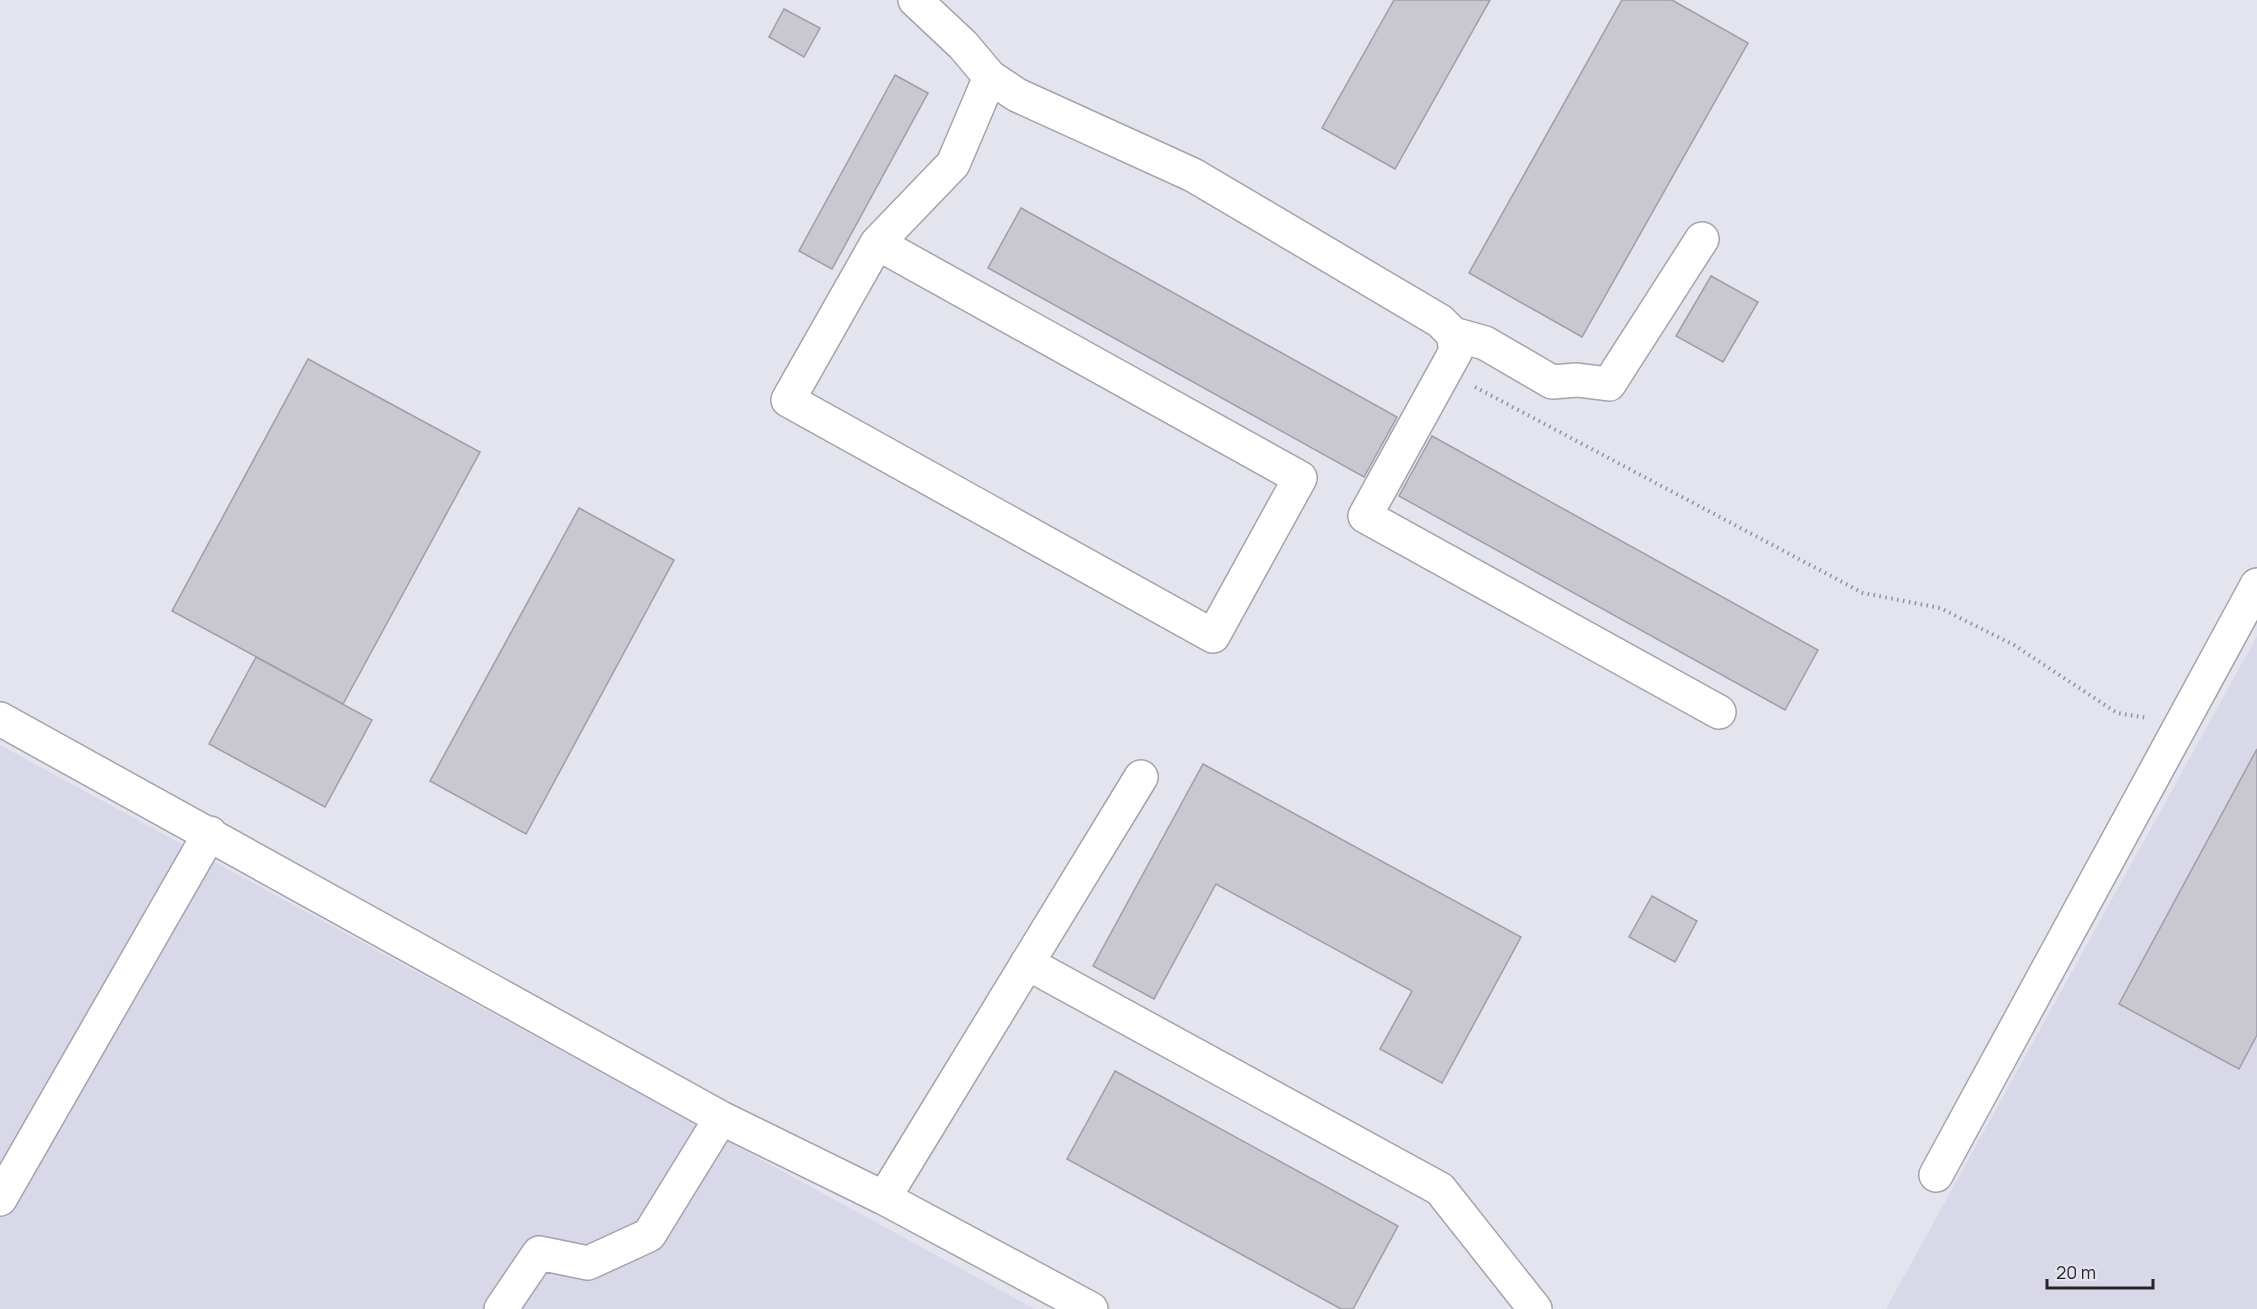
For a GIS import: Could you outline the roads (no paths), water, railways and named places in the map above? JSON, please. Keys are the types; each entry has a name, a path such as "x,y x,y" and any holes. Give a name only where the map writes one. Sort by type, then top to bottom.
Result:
{"street":[{"path":"915,0 963,45 990,77 1017,95 1193,175 1440,321 1451,352 1365,516 1719,712"},
{"path":"877,243 1300,478 1213,636 788,400 877,243 953,164 990,77"},
{"path":"1451,352 1485,343 1552,382 1577,380 1609,384 1702,239"},
{"path":"1936,1175 2257,585"},
{"path":"0,719 210,833 721,1118 884,1198 1091,1309"},
{"path":"884,1198 1141,777"},
{"path":"0,1199 210,833"},
{"path":"1027,963 1440,1189 1535,1309"},
{"path":"501,1309 539,1253 588,1263 649,1235 721,1118"}]}
